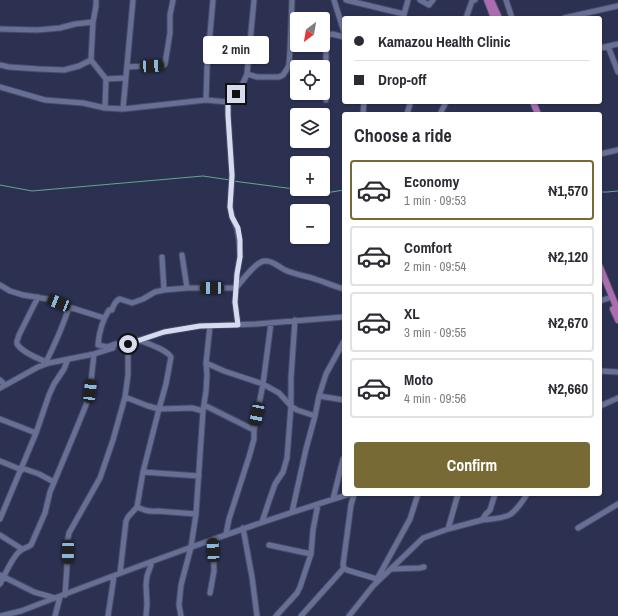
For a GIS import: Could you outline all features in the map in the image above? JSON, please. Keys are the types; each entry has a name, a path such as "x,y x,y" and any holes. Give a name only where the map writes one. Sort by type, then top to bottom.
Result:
{"main road":[{"path":"487,0 493,16"},
{"path":"491,0 498,16"},
{"path":"602,272 618,311"},
{"path":"602,281 618,320"}],"street":[{"path":"96,0 91,60 106,79 105,108"},
{"path":"123,109 133,0"},
{"path":"128,67 165,64 173,0"},
{"path":"206,100 207,68 213,0"},
{"path":"238,325 235,302 240,251 238,228 232,217 230,207 232,175 228,102 243,85 247,74 254,0"},
{"path":"247,74 257,77 279,77 283,75 288,65 292,0"},
{"path":"334,0 342,26"},
{"path":"346,0 403,16 408,0"},
{"path":"420,0 429,5 433,0"},
{"path":"467,16 472,2 475,0"},
{"path":"506,0 511,16"},
{"path":"573,16 618,6"},
{"path":"0,29 37,30 60,28 75,24 93,22"},
{"path":"326,60 327,36 332,34 342,36"},
{"path":"602,48 618,44"},
{"path":"608,46 618,72"},
{"path":"0,65 9,67 64,70 79,66 91,60"},
{"path":"106,79 126,78"},
{"path":"0,87 45,100 83,103 105,108 123,109 206,100 228,102"},
{"path":"408,112 410,104"},
{"path":"602,154 618,150"},
{"path":"182,255 187,288"},
{"path":"162,257 164,290"},
{"path":"236,288 256,266 262,262 270,261 287,271 342,288"},
{"path":"0,285 10,291 23,295 48,299 69,308 104,318"},
{"path":"128,344 115,344 107,347 98,345 99,333 104,318 109,310 112,310 120,298 132,303 155,292 164,290 187,288 236,288"},
{"path":"38,297 19,334 16,344 30,354 47,362"},
{"path":"602,300 609,298"},
{"path":"47,362 65,322 69,308"},
{"path":"0,388 47,362 94,354 164,332 200,326 271,323 342,317"},
{"path":"262,522 268,501 283,472 286,462 291,406 291,378 295,320"},
{"path":"226,534 229,519 254,439 254,430 263,384 271,323"},
{"path":"181,616 179,605 181,585 191,548 196,514 207,375 206,363 210,326"},
{"path":"120,573 126,521 137,507 143,472 166,384 171,357 165,351 139,340"},
{"path":"55,616 67,566 69,533 100,478 113,440 125,397 128,375 128,344"},
{"path":"292,512 319,396 326,374 342,348"},
{"path":"0,584 2,576 17,553 30,546 46,513 50,492 86,405 90,391 94,354"},
{"path":"0,519 22,469 54,384 64,369 68,359"},
{"path":"206,363 263,384 279,393 291,406 297,410 315,416"},
{"path":"602,370 618,372"},
{"path":"0,380 5,385"},
{"path":"319,396 342,400"},
{"path":"125,397 159,409 204,408 254,430"},
{"path":"602,405 618,398"},
{"path":"0,419 36,433"},
{"path":"0,460 39,474 54,482"},
{"path":"333,499 342,464"},
{"path":"143,472 199,476"},
{"path":"0,616 21,614 60,596 226,534 343,496"},
{"path":"300,616 344,568 343,565 353,496"},
{"path":"374,586 410,519 417,496"},
{"path":"448,528 457,496"},
{"path":"482,520 490,510 494,496"},
{"path":"349,616 374,586 424,538 448,528 506,516 512,513 526,496"},
{"path":"276,616 299,590 312,546 313,530 318,504"},
{"path":"578,528 618,504"},
{"path":"137,507 152,511 196,514"},
{"path":"243,528 257,616"},
{"path":"0,535 22,549"},
{"path":"210,593 214,571 213,539"},
{"path":"269,545 310,554"},
{"path":"146,616 146,584 152,562"},
{"path":"392,568 424,567"},
{"path":"344,568 377,579"},
{"path":"2,576 34,592 60,596"},
{"path":"108,616 114,576"}],"waterway":[{"path":"0,185 32,191 203,176 230,180"},
{"path":"233,181 325,193 342,190"},
{"path":"602,192 618,191"}],"route":[{"path":"128,344 164,332 200,326 238,325 235,302 240,257 240,240 238,228 232,217 230,207 232,175 228,115 228,102 236,94"}]}
